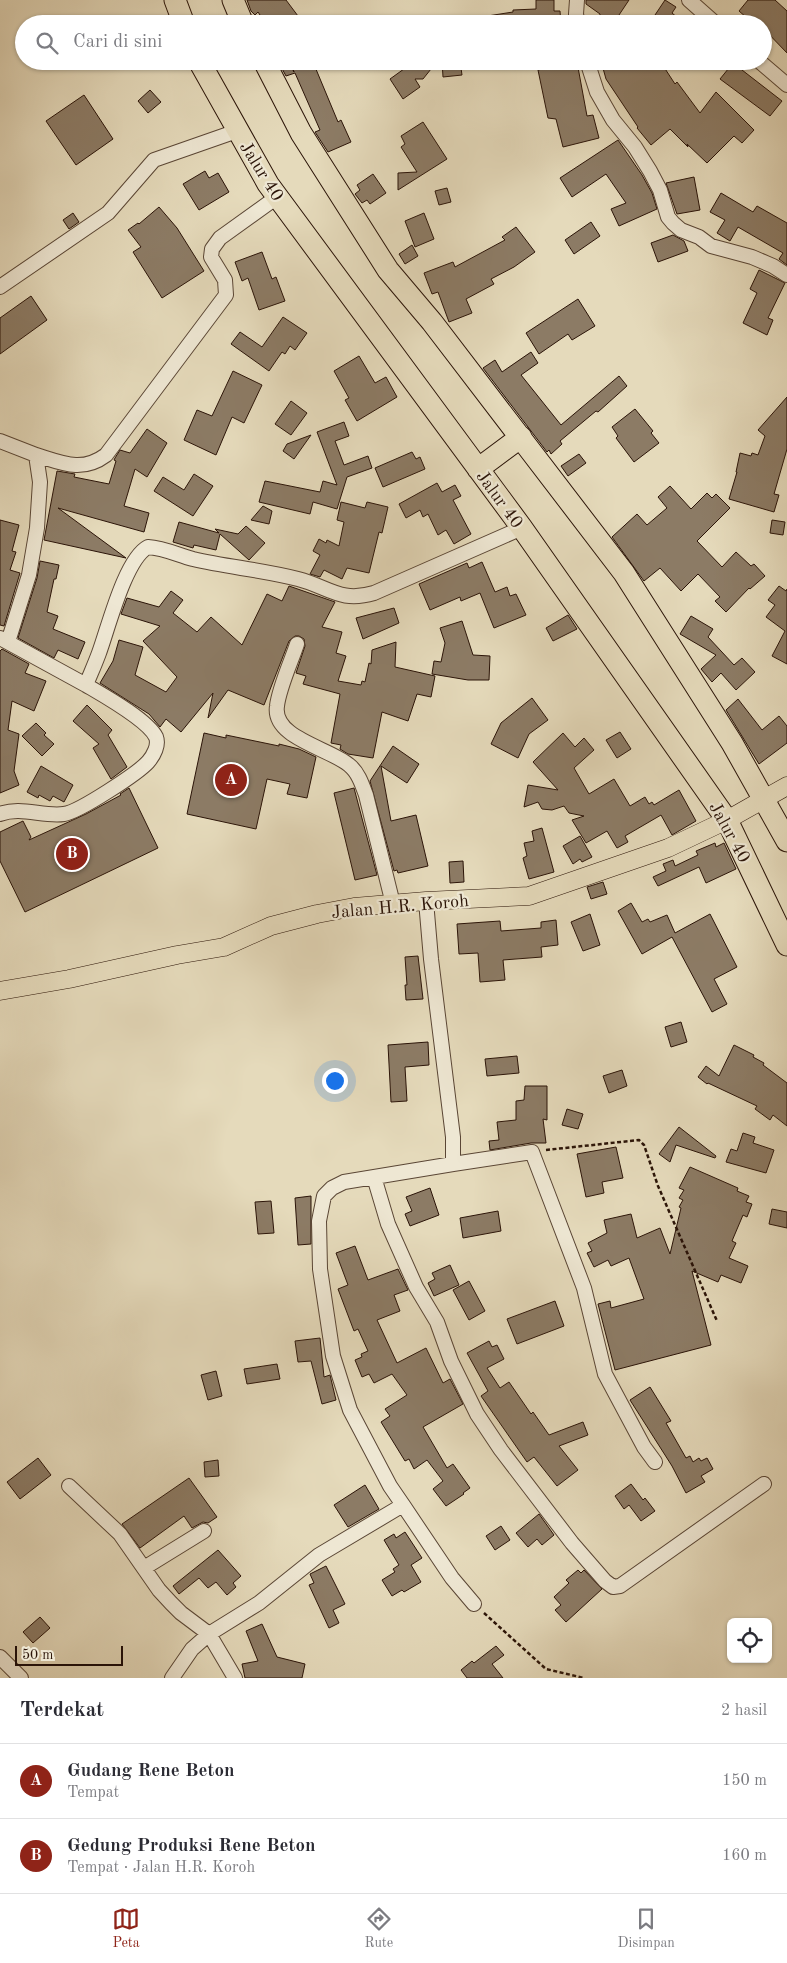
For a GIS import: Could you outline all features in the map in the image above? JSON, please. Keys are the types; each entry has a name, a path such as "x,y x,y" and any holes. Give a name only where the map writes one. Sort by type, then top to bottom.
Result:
{"highway":[{"path":"175,0 181,15"},
{"path":"233,0 239,15"},
{"name":"Jalur 40","path":"204,70 268,184 522,528 727,820 787,945"},
{"path":"269,70 302,133 388,270 432,322 624,572 732,742 787,842"},
{"path":"478,469 521,437"}],"main road":[{"name":"Jalan H.R. Koroh","path":"0,990 69,979 176,955 224,947 271,926 354,907 529,896 668,848 727,820 787,786"}],"street":[{"path":"576,15 577,0"},
{"path":"689,0 706,15"},
{"path":"591,70 597,92 613,120 635,147 650,171 660,190 666,212 673,223 711,246 752,257 773,266 787,275"},
{"path":"770,70 787,85"},
{"path":"0,287 108,213 154,160 238,131"},
{"path":"0,441 36,455 76,466 97,462 106,455 226,295 225,280 211,257 212,249 220,238 277,196"},
{"path":"0,814 17,810 65,814 122,783 148,762 156,750 157,742 156,736 149,728 115,702 4,640 29,575 40,482 36,455"},
{"path":"86,685 99,653 116,598 139,555 148,547 192,559 297,579 336,594 360,597 374,593 522,528"},
{"path":"297,644 277,705 277,717 281,725 297,738 331,753 350,766 360,779 366,795 393,904"},
{"path":"426,901 431,959 453,1137 453,1164"},
{"path":"474,1604 452,1578 390,1486 350,1410 334,1356 320,1269 319,1221 324,1196 332,1188 344,1182 532,1152 584,1288 605,1374 644,1447 655,1462"},
{"path":"374,1177 388,1224 416,1288 437,1322 451,1361 477,1414 523,1479 572,1543 605,1581 613,1587 620,1586 764,1484"},
{"path":"68,1486 120,1534 159,1590 171,1603 209,1634 235,1678"},
{"path":"172,1678 192,1649 209,1634 259,1602 319,1555 403,1505"},
{"path":"144,1568 204,1531"},
{"path":"0,1658 21,1678"}],"path":[{"path":"532,1152 639,1140 644,1145 658,1186 717,1321"},
{"path":"474,1604 546,1669 584,1678"}],"building":[{"path":"247,0 286,0 297,15 260,15 258,12 255,15 251,11"},
{"path":"536,0 554,0 554,11 560,11 560,15 494,15 513,12 513,10 536,9"},
{"path":"586,0 629,0 619,15 600,15 586,4"},
{"path":"665,0 676,7 672,13 674,15 655,15"},
{"path":"748,0 775,0 787,11 787,53 772,37 772,15 744,15 739,11"},
{"path":"283,70 316,70 338,122 341,120 351,142 328,152 315,132 320,130 295,73 286,76"},
{"path":"402,70 430,70 423,79 415,79 420,87 403,99 390,79"},
{"path":"443,70 461,70 462,75 443,77"},
{"path":"538,70 578,70 587,116 593,115 599,138 563,147 556,119 548,118"},
{"path":"604,70 666,70 675,84 677,82 700,113 716,92 754,130 742,143 734,136 707,163 670,129 651,145 637,128 606,79"},
{"path":"727,70 742,70 782,101 770,116 720,79"},
{"path":"150,90 161,102 148,113 138,101"},
{"path":"84,95 113,139 76,165 46,121"},
{"path":"423,122 447,159 398,190 398,173 417,172 401,147 405,144 401,136"},
{"path":"618,140 642,175 652,193 657,209 619,226 611,209 626,203 606,174 572,197 560,178"},
{"path":"205,171 209,178 218,173 229,192 199,210 183,184"},
{"path":"373,174 386,193 370,204 367,200 362,203 355,194 360,190 357,185"},
{"path":"694,177 700,210 677,214 666,183"},
{"path":"447,188 451,202 439,205 435,191"},
{"path":"721,193 753,212 757,206 787,223 787,265 779,259 783,253 738,227 730,241 717,233 725,220 710,212"},
{"path":"159,207 177,228 204,271 162,298 133,252 141,247 128,230 139,224"},
{"path":"73,213 79,222 69,229 63,220"},
{"path":"424,213 434,239 415,247 405,221"},
{"path":"591,222 600,236 574,254 565,240"},
{"path":"516,227 535,252 514,267 491,279 494,284 466,299 472,313 449,322 438,292 432,294 424,273 453,262 455,267 505,240 502,237"},
{"path":"673,235 684,241 688,251 658,262 651,243"},
{"path":"412,245 418,256 405,264 399,254"},
{"path":"262,252 272,279 276,277 285,301 259,310 248,278 242,281 235,262"},
{"path":"759,270 785,283 768,318 773,320 767,335 743,323 757,293 750,289"},
{"path":"31,296 47,320 0,354 0,318"},
{"path":"578,299 595,326 572,340 568,334 539,354 526,333"},
{"path":"283,317 307,333 295,350 290,346 285,354 282,352 269,371 231,344 240,332 262,347"},
{"path":"531,352 538,363 521,375 561,425 619,376 627,386 598,412 596,411 560,441 562,444 551,454 549,450 547,452 483,368 495,360 502,372"},
{"path":"359,356 375,383 386,377 397,397 357,421 345,400 349,398 334,371"},
{"path":"233,371 262,385 244,423 232,417 216,455 184,440 197,410 212,416"},
{"path":"787,397 787,449 774,494 779,495 774,512 729,499 737,472 740,453 751,456 752,453 758,455 765,436 758,430"},
{"path":"291,401 307,413 291,435 275,424"},
{"path":"635,409 653,431 651,433 659,443 634,462 616,438 618,436 612,427"},
{"path":"344,422 349,436 335,441 344,465 368,456 372,468 347,477 337,509 313,502 310,514 259,502 265,481 320,492 323,481 337,485 317,432"},
{"path":"147,429 167,443 147,477 135,469 124,506 149,513 144,532 58,508 126,558 44,540 57,471 75,474 74,477 109,484 116,461 114,460 120,450 130,453"},
{"path":"311,435 294,459 283,451 287,444"},
{"path":"412,452 416,459 420,457 425,469 383,487 375,468"},
{"path":"579,454 586,463 568,476 561,466"},
{"path":"194,474 213,486 193,516 154,491 163,477 184,490"},
{"path":"437,483 442,492 455,485 461,496 453,500 471,534 454,544 446,530 438,535 428,514 423,517 420,510 406,518 399,504"},
{"path":"670,486 691,509 707,493 712,498 716,494 730,508 697,541 722,567 736,552 751,566 754,564 765,576 749,588 726,612 715,601 720,597 698,574 681,591 660,568 644,581 612,537 637,514 647,525 667,508 658,497"},
{"path":"341,502 365,508 367,502 388,507 382,533 379,532 369,573 347,568 342,579 324,570 320,577 310,574 320,555 313,551 319,539 326,543 327,540 339,546 344,522 337,520"},
{"path":"263,506 272,511 269,524 251,520"},
{"path":"0,520 19,525 12,551 16,552 10,570 20,573 4,626 0,625"},
{"path":"772,520 785,522 783,535 770,533"},
{"path":"179,522 219,533 215,529 238,534 246,526 265,543 249,560 220,534 216,550 194,545 193,548 173,542"},
{"path":"40,561 59,565 47,612 58,616 53,629 85,642 78,659 58,650 54,658 18,638 37,578"},
{"path":"482,562 495,592 507,587 510,596 516,594 526,615 494,628 480,593 461,601 460,597 430,610 419,584 467,563 469,568"},
{"path":"289,586 335,602 322,627 342,632 336,653 346,656 338,681 361,685 362,681 365,682 369,663 371,664 372,650 396,642 395,667 435,676 431,697 417,694 408,721 382,712 373,758 348,754 340,749 341,745 331,743 340,694 303,684 306,676 296,673 305,646 304,639 299,636 295,636 289,641 264,705 228,690 208,718 213,693 181,732 166,719 160,727 149,714 100,683 113,661 119,640 143,647 135,675 166,692 177,677 143,641 160,626 121,614 127,598 159,607 171,591 183,600 173,613 197,632 211,617 242,645 267,594 282,601"},
{"path":"779,586 786,591 787,589 787,664 772,656 785,631 766,617 775,605 768,600"},
{"path":"394,608 399,623 363,639 356,618"},
{"path":"568,615 577,629 553,641 546,628"},
{"path":"691,616 713,629 708,637 734,665 742,658 755,672 736,690 721,673 712,682 701,669 716,655 680,634"},
{"path":"462,621 473,655 490,656 489,680 468,680 432,674 434,661 441,662 445,643 440,628"},
{"path":"2,649 29,664 25,673 46,681 34,711 12,701 8,730 19,734 14,771 19,785 0,793 0,651"},
{"path":"532,698 548,720 529,734 518,758 491,744 501,723"},
{"path":"738,699 762,730 779,716 787,726 787,743 759,764 726,710"},
{"path":"87,705 112,730 108,735 127,767 111,779 93,748 99,744 73,721"},
{"path":"36,723 46,733 44,735 54,744 42,756 22,736"},
{"path":"620,732 631,749 617,758 606,740"},
{"path":"204,733 226,738 226,735 279,746 279,744 299,749 316,757 307,798 287,794 290,784 267,779 256,829 187,814"},
{"path":"563,733 575,747 584,738 594,750 574,768 589,794 614,779 630,806 645,797 649,804 652,802 654,805 679,790 696,821 672,835 661,815 625,836 628,842 617,848 607,831 586,843 572,820 584,816 569,813 564,806 552,810 542,809 538,802 524,807 528,785 558,790 533,762"},
{"path":"393,746 419,764 407,783 381,766 391,821 416,815 428,866 398,873 397,870 394,871 370,781"},
{"path":"41,766 73,785 64,802 53,796 50,801 39,795 38,798 27,792"},
{"path":"129,788 158,848 25,912 0,861 0,832 23,821 31,837 29,840 86,814 121,795"},
{"path":"354,788 377,875 355,880 334,793"},
{"path":"542,828 554,872 529,879 523,858 527,856 524,843 534,841 532,831"},
{"path":"580,836 592,857 582,862 580,859 573,864 563,846"},
{"path":"715,843 716,847 724,843 736,869 706,883 699,867 658,886 653,877 666,871 663,864 673,860 675,866 698,855 696,851"},
{"path":"463,861 464,882 450,883 449,862"},
{"path":"603,882 607,894 591,899 587,887"},
{"path":"631,903 642,922 648,919 650,922 667,915 675,933 710,914 737,967 714,979 727,1004 712,1012 672,937 642,954 618,911"},
{"path":"590,914 600,945 583,951 571,922"},
{"path":"556,920 558,945 541,947 542,957 503,960 505,980 480,982 478,953 459,954 457,924 500,921 501,931 541,928 541,922"},
{"path":"418,956 423,999 406,1000 405,957"},
{"path":"681,1022 687,1042 671,1047 665,1027"},
{"path":"428,1042 429,1065 405,1067 407,1101 391,1102 388,1045"},
{"path":"734,1045 754,1055 753,1057 764,1063 763,1065 787,1083 787,1126 773,1115 770,1120 755,1109 757,1106 707,1084 698,1077 706,1066 719,1076"},
{"path":"517,1056 519,1073 487,1076 485,1059"},
{"path":"622,1070 627,1086 609,1093 603,1076"},
{"path":"525,1086 547,1086 547,1120 543,1119 546,1143 531,1143 490,1150 489,1141 499,1140 497,1122 516,1120 516,1101 524,1100"},
{"path":"567,1109 583,1114 578,1129 562,1125"},
{"path":"679,1127 716,1156 715,1158 676,1145 670,1162 659,1154"},
{"path":"743,1133 755,1137 753,1143 774,1150 766,1173 726,1162 731,1149 737,1151"},
{"path":"616,1147 623,1178 602,1182 604,1193 586,1197 577,1154"},
{"path":"690,1167 738,1188 737,1191 749,1196 746,1202 752,1204 747,1217 743,1215 732,1241 736,1243 729,1258 748,1266 741,1283 721,1275 718,1282 692,1271 711,1345 615,1370 598,1304 610,1301 611,1308 644,1299 629,1258 611,1266 608,1260 594,1267 587,1253 592,1251 588,1243 607,1233 604,1220 631,1214 637,1238 660,1228 670,1254 681,1208 679,1207 683,1200 679,1198 684,1190 679,1188"},
{"path":"430,1188 439,1215 410,1226 405,1214 412,1211 406,1197"},
{"path":"311,1196 311,1244 298,1245 295,1198"},
{"path":"271,1201 274,1233 258,1234 255,1202"},
{"path":"772,1209 787,1212 787,1228 769,1224"},
{"path":"498,1211 501,1231 463,1238 460,1218"},
{"path":"355,1246 368,1280 398,1269 408,1290 394,1295 400,1311 377,1320 397,1363 426,1348 443,1383 450,1379 463,1404 423,1427 447,1468 453,1464 470,1488 446,1506 433,1489 443,1481 427,1460 414,1469 409,1459 405,1461 381,1422 390,1416 385,1409 407,1395 392,1374 374,1383 369,1374 362,1377 355,1360 362,1357 361,1354 368,1351 358,1329 354,1331 338,1289 348,1285 336,1253"},
{"path":"450,1265 459,1285 434,1296 428,1283 435,1279 432,1273"},
{"path":"469,1281 485,1311 469,1320 453,1290"},
{"path":"555,1301 564,1326 517,1344 507,1319"},
{"path":"320,1338 324,1377 330,1375 336,1400 322,1404 311,1361 298,1362 295,1341"},
{"path":"489,1341 492,1347 497,1345 504,1359 487,1368 500,1388 509,1382 531,1414 533,1412 549,1435 583,1422 588,1435 559,1446 578,1470 557,1486 534,1457 527,1462 481,1396 488,1391 467,1353"},
{"path":"277,1364 280,1379 247,1384 244,1369"},
{"path":"216,1371 222,1396 208,1400 201,1375"},
{"path":"650,1387 671,1421 666,1423 686,1458 690,1456 693,1462 699,1458 701,1461 707,1458 713,1469 701,1476 705,1482 686,1493 672,1466 630,1400"},
{"path":"38,1458 51,1475 20,1499 7,1482"},
{"path":"218,1460 219,1476 205,1477 204,1462"},
{"path":"189,1478 217,1517 208,1523 203,1522 192,1528 184,1516 140,1548 122,1524"},
{"path":"631,1484 643,1500 645,1498 655,1511 641,1521 629,1505 624,1509 615,1496"},
{"path":"365,1485 379,1509 348,1527 334,1505"},
{"path":"539,1514 554,1535 542,1545 537,1539 528,1547 516,1533"},
{"path":"501,1526 510,1540 495,1550 486,1536"},
{"path":"405,1532 422,1558 411,1565 421,1582 404,1592 402,1590 392,1596 382,1580 395,1572 393,1569 399,1565 384,1540 394,1534 396,1538"},
{"path":"218,1550 241,1576 233,1583 236,1587 227,1595 216,1582 208,1588 199,1578 179,1594 173,1586"},
{"path":"326,1566 345,1604 333,1610 339,1623 329,1628 309,1585 314,1583 310,1574"},
{"path":"578,1570 581,1573 584,1570 602,1589 566,1622 555,1610 561,1605 554,1597 569,1583 566,1580"},
{"path":"40,1617 50,1628 33,1643 23,1632"},
{"path":"262,1624 277,1657 305,1664 302,1678 245,1678 242,1664 258,1661 246,1631"},
{"path":"496,1646 504,1655 492,1664 503,1678 467,1678 461,1670 472,1661 474,1663"}],"place":[{"name":"Gudang Rene Beton","path":"231,780"},
{"name":"Gedung Produksi Rene Beton","path":"72,854"}]}
